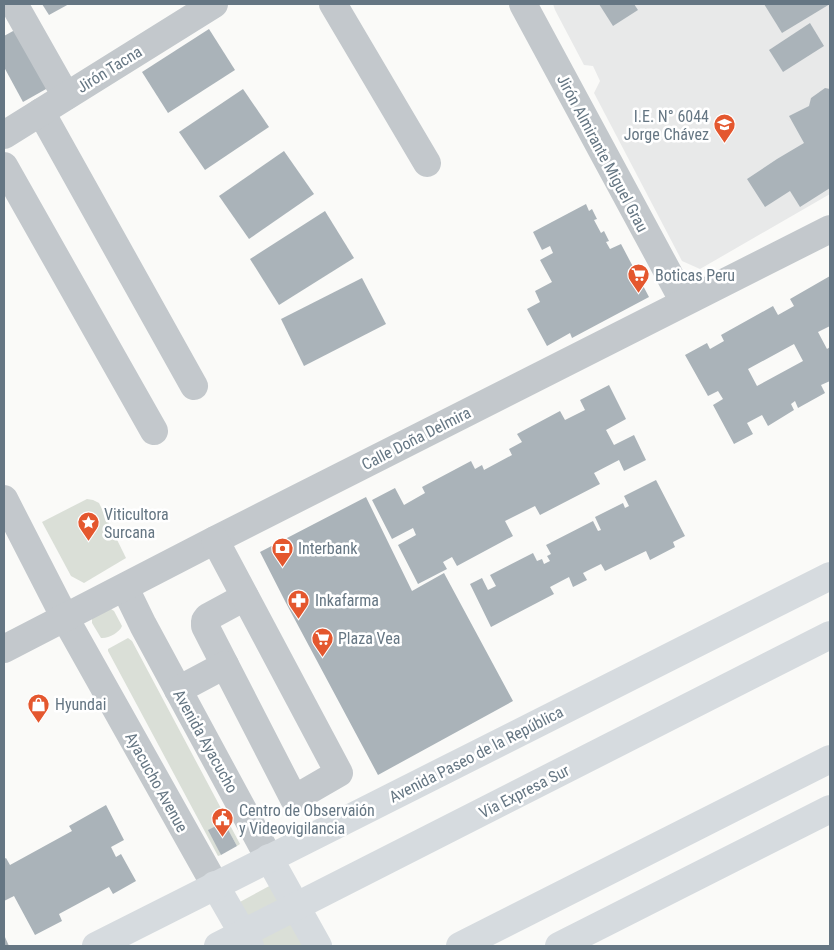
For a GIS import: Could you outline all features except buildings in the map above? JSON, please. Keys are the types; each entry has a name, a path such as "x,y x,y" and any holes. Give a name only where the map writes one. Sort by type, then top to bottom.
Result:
{"main road":[{"name":"Avenida Paseo de la República","path":"96,946 830,576"},
{"name":"Via Expresa Sur","path":"218,946 247,940 296,907 830,636"},
{"path":"460,946 830,759"},
{"path":"560,946 830,809"},
{"name":"Avenida Ayacucho","path":"269,858 318,946"},
{"name":"Ayacucho Avenue","path":"216,885 247,940"}],"street":[{"path":"14,4 66,96"},
{"path":"333,4 427,163"},
{"name":"Jirón Almirante Miguel Grau","path":"523,4 684,302"},
{"name":"Jirón Tacna","path":"4,134 66,96 198,8"},
{"path":"41,112 194,386"},
{"path":"4,166 154,431"},
{"name":"Calle Doña Delmira","path":"4,650 215,540 830,229"},
{"name":"Ayacucho Avenue","path":"4,499 64,618 216,885"},
{"path":"215,540 339,773 294,799 205,626 205,621 208,617 245,597"},
{"name":"Avenida Ayacucho","path":"124,588 269,858"},
{"path":"178,690 225,665"},
{"path":"578,946 633,908"}],"shaded area":[{"name":"I.E. N° 6044 Jorge Chávez","path":"553,4 830,4 830,194 700,269 682,261 594,93 600,81 593,66 584,65"},
{"path":"87,499 99,503 126,558 84,583 71,576 42,522"},
{"path":"111,609 122,626 113,635 101,638 92,623 92,619 101,612"},
{"path":"128,638 132,641 240,844 237,846 224,822 209,830 221,855 218,856 108,651 108,649"},
{"path":"273,884 306,946 263,946 238,903"}],"place":[{"name":"I.E. N° 6044 Jorge Chávez","path":"725,144"},
{"name":"Boticas Peru","path":"639,294"},
{"name":"Viticultora Surcana","path":"88,542"},
{"name":"Interbank","path":"282,567"},
{"name":"Inkafarma","path":"299,619"},
{"name":"Plaza Vea","path":"322,657"},
{"name":"Hyundai","path":"39,723"},
{"name":"Centro de Observaión y Videovigilancia","path":"223,838"}]}
